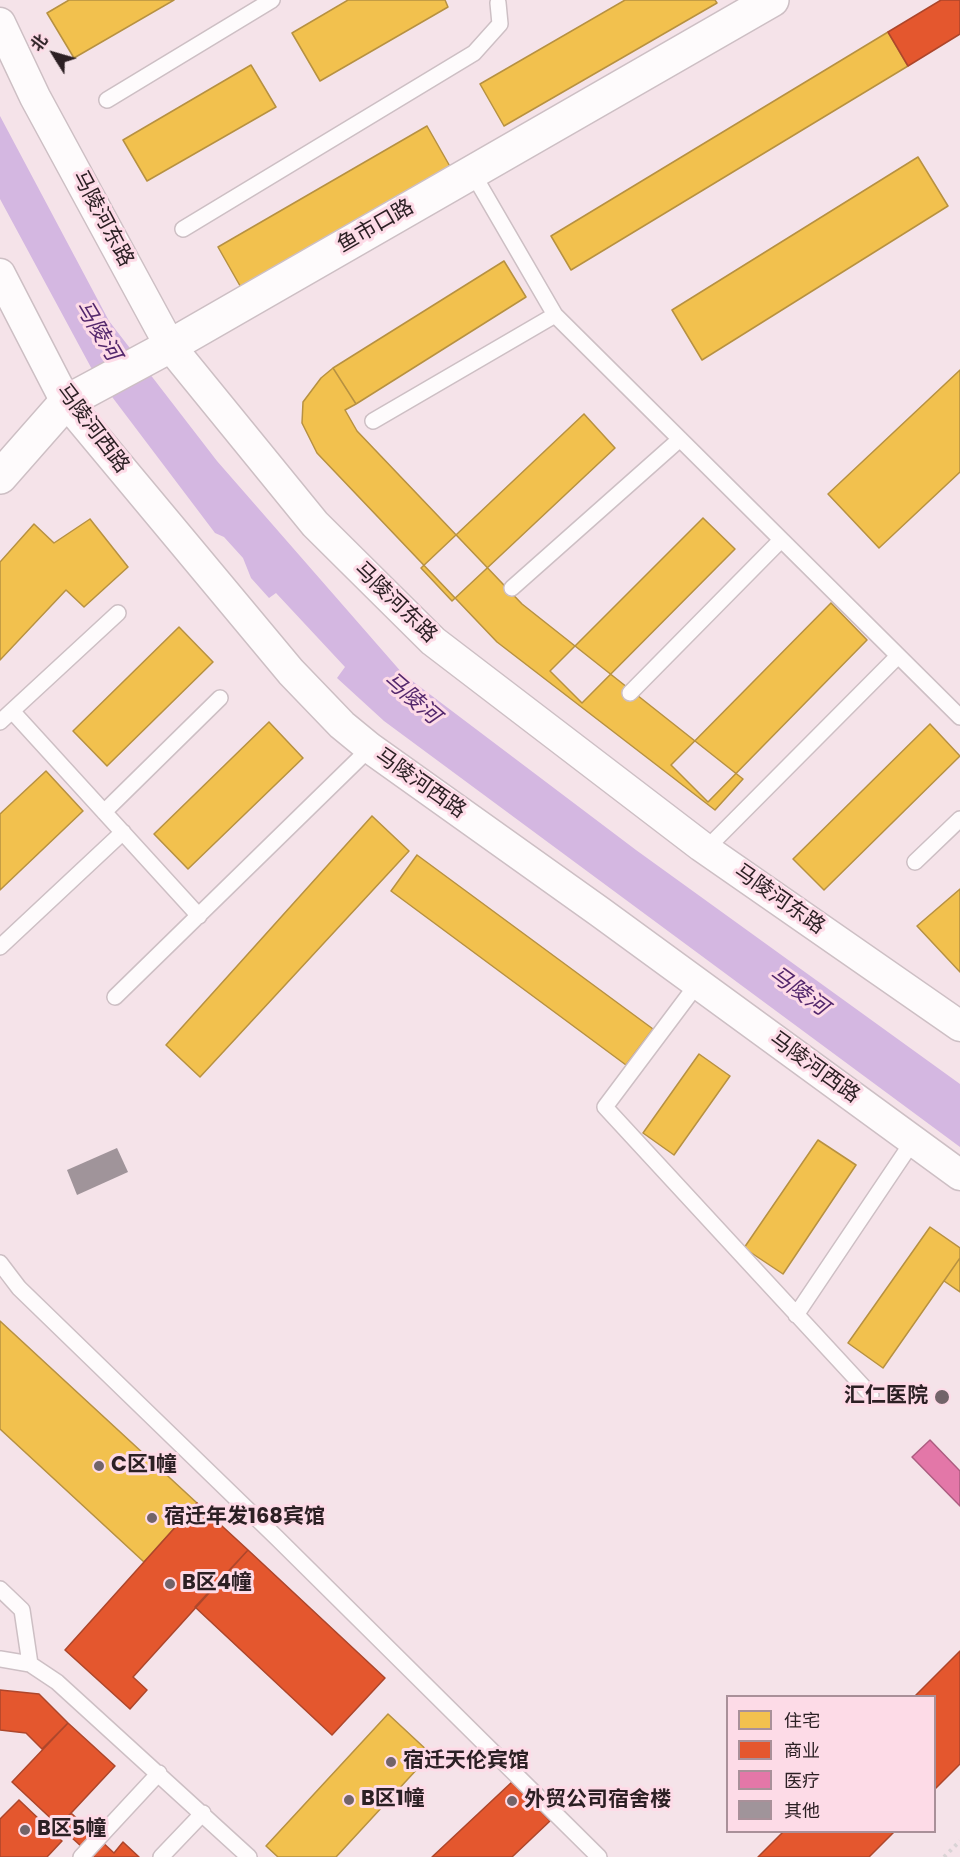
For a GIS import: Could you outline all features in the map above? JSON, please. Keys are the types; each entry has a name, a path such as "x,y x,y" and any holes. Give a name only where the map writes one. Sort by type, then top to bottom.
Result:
{"street":[{"name":"鱼市口路","path":"0,477 66,402 158,352 772,0"},
{"name":"马陵河东路","path":"0,23 158,352 315,524 433,641 706,849 960,1026"},
{"name":"马陵河西路","path":"0,274 66,402 291,672 342,725 370,748 698,983 960,1175"}],"lane":[{"path":"107,100 272,0"},
{"path":"183,229 474,53 500,24 499,1"},
{"path":"472,172 555,315 960,717"},
{"path":"373,421 555,315"},
{"path":"512,588 680,439"},
{"path":"630,693 782,540"},
{"path":"0,722 118,613"},
{"path":"706,849 898,656"},
{"path":"104,812 220,698"},
{"path":"12,711 199,915"},
{"path":"115,997 370,748"},
{"path":"915,862 960,819"},
{"path":"0,947 123,832"},
{"path":"698,983 605,1107 871,1395"},
{"path":"796,1315 913,1141"},
{"path":"0,1263 19,1288 269,1530 599,1857"},
{"path":"0,1589 22,1610 30,1664"},
{"path":"0,1659 30,1664 57,1682 203,1812 249,1857"},
{"path":"81,1857 159,1773"},
{"path":"161,1857 203,1812"}],"path":[{"path":"944,1857 960,1841"}],"water":[{"name":"马陵河","path":"0,116 109,321 217,461 403,674 636,850 960,1084 960,1147 384,721 337,678 345,667 276,593 269,598 251,578 243,558 224,537 215,533 94,373 0,199"}],"building: 住宅":[{"path":"69,0 174,0 74,58 47,13"},
{"path":"348,0 445,0 448,7 320,81 292,33"},
{"path":"625,0 715,0 717,3 504,126 480,84"},
{"path":"888,32 908,66 571,270 551,236"},
{"path":"251,65 276,107 147,181 123,140"},
{"path":"427,126 452,170 243,291 218,247"},
{"path":"918,157 948,206 702,360 672,310"},
{"path":"504,261 526,297 356,404 333,368"},
{"path":"333,368 356,404 345,410 357,431 522,604 743,779 715,810 497,642 317,453 302,423 303,402 321,378"},
{"path":"960,370 960,472 879,548 828,494"},
{"path":"584,414 615,448 452,601 421,568"},
{"path":"703,518 735,549 582,703 550,671"},
{"path":"90,519 128,567 84,607 66,590 0,660 0,562 34,524 54,543"},
{"path":"831,603 867,640 708,802 671,765"},
{"path":"179,627 213,662 107,766 73,731"},
{"path":"269,722 303,758 188,869 154,834"},
{"path":"930,724 960,756 824,890 793,859"},
{"path":"46,771 83,811 0,890 0,814"},
{"path":"372,816 409,851 200,1077 166,1045"},
{"path":"417,855 653,1029 626,1065 391,891"},
{"path":"960,889 960,972 917,926"},
{"path":"699,1054 730,1076 674,1155 643,1133"},
{"path":"818,1140 856,1165 783,1274 744,1248"},
{"path":"930,1227 960,1248 960,1258 883,1368 848,1343"},
{"path":"960,1258 960,1292 944,1281"},
{"name":"C区1幢","path":"0,1321 197,1503 144,1562 0,1429"},
{"name":"B区1幢","path":"388,1714 431,1754 336,1857 278,1857 266,1846"}],"building: 商业":[{"path":"941,0 960,0 960,34 908,66 888,32"},
{"name":"B区4幢","path":"197,1503 248,1550 133,1677 147,1690 130,1709 65,1650"},
{"path":"248,1550 385,1678 332,1735 195,1607"},
{"path":"960,1651 960,1764 936,1788 936,1695 916,1695"},
{"path":"0,1690 39,1694 68,1723 42,1749 26,1733 0,1730"},
{"path":"68,1723 115,1766 59,1826 12,1782"},
{"name":"外贸公司宿舍楼","path":"513,1781 550,1821 512,1857 432,1857"},
{"name":"B区5幢","path":"19,1800 62,1841 47,1857 0,1857 0,1819"},
{"path":"71,1813 114,1853 123,1842 139,1857 93,1857 59,1826"},
{"path":"782,1833 893,1833 869,1857 758,1857"}],"building: 医疗":[{"path":"930,1440 960,1471 960,1506 912,1457"}],"building: 其他":[{"path":"117,1148 128,1172 77,1195 67,1170"}],"place":[{"name":"汇仁医院","path":"942,1397"},
{"name":"C区1幢","path":"99,1466"},
{"name":"宿迁年发168宾馆","path":"152,1518"},
{"name":"B区4幢","path":"170,1584"},
{"name":"宿迁天伦宾馆","path":"391,1762"},
{"name":"B区1幢","path":"349,1800"},
{"name":"外贸公司宿舍楼","path":"512,1801"},
{"name":"B区5幢","path":"25,1830"}]}
